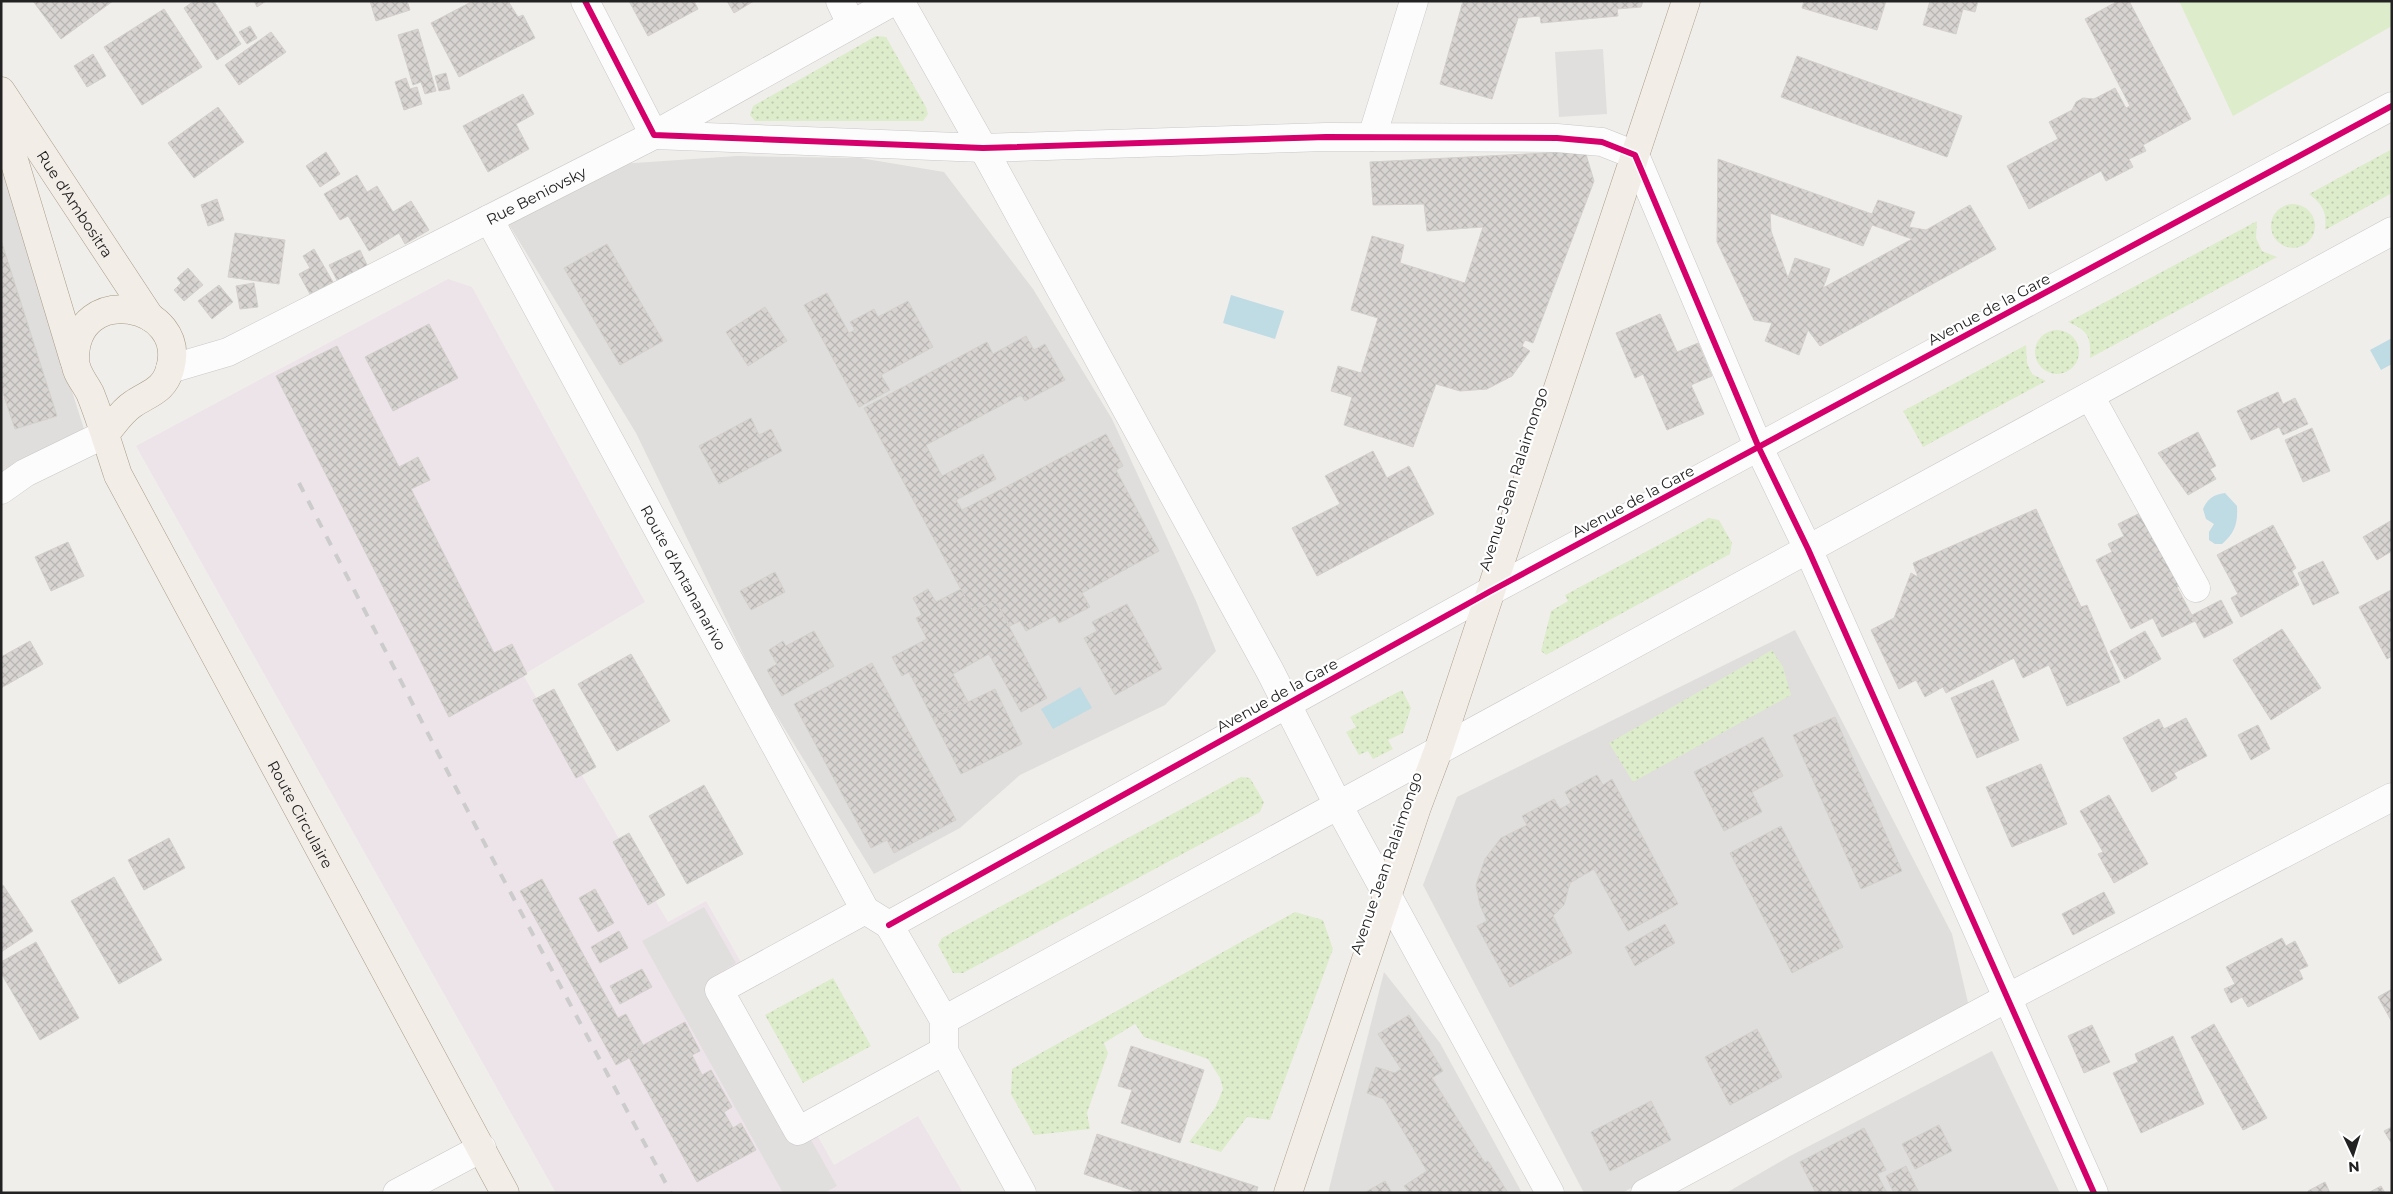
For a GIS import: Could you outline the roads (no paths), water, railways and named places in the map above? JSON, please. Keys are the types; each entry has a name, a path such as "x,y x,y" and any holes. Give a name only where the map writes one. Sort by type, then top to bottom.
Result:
{"main road":[{"name":"Avenue Jean Ralaimongo","path":"1288,1193 1438,751 1686,1"},
{"name":"Rue d'Ambositra","path":"1,92 150,316"},
{"name":"Rue d'Ambositra","path":"1,117 75,360"},
{"path":"105,434 132,404 156,392 170,369 171,349 164,331 150,316 130,308 109,310 90,321 77,339 75,360 79,377 89,391 109,403 132,404"},
{"name":"Route Circulaire","path":"89,391 118,476 505,1193"}],"street":[{"path":"585,1 654,135 983,148 1372,137 1557,138 1602,142 1635,155 1759,448 1808,549 2094,1193"},
{"name":"Rue Beniovsky","path":"170,369 228,352 654,135 845,13 894,1"},
{"path":"900,1 983,148 1286,703 1387,897 1550,1193"},
{"path":"1372,137 1414,1"},
{"name":"Avenue de la Gare","path":"889,925 1489,592 2392,106"},
{"name":"Route d'Antananarivo","path":"489,219 865,910 889,925"},
{"path":"944,1020 2392,231"},
{"path":"2090,396 2196,588"},
{"path":"1,490 25,473 105,434"},
{"path":"1645,1193 2007,998 2392,797"},
{"path":"865,910 719,990 798,1131 944,1050"},
{"path":"889,925 944,1020 944,1050 1022,1193"},
{"path":"397,1193 482,1148"}],"water":[{"path":"1231,295 1284,311 1275,339 1223,323"},
{"path":"2392,338 2392,364 2381,370 2370,350"},
{"path":"2225,493 2237,506 2237,518 2233,532 2222,544 2215,544 2209,540 2209,532 2214,524 2206,519 2203,509 2211,498"},
{"path":"1080,687 1092,708 1053,729 1041,709"}],"railway":[{"path":"299,483 491,856 671,1193"}]}
